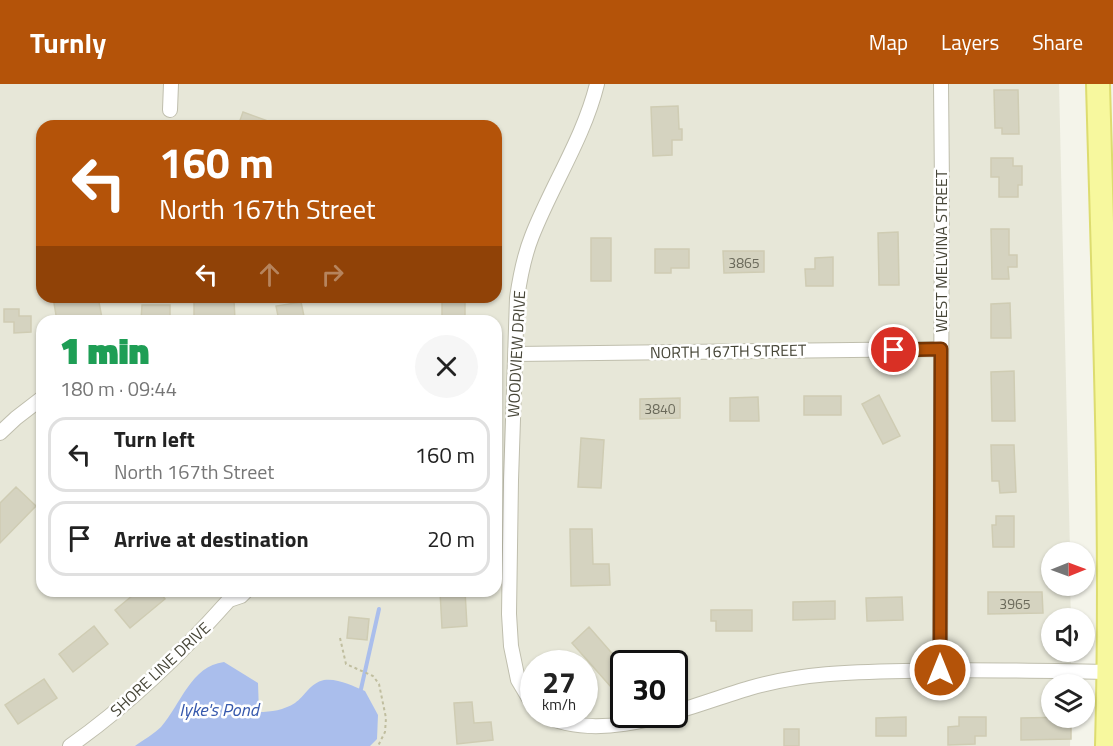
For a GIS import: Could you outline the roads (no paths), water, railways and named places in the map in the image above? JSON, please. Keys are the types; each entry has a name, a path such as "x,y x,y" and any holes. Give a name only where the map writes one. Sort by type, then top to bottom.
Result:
{"main road":[{"path":"1098,84 1108,443 1111,672 1107,746"}],"street":[{"path":"170,110 171,84"},
{"name":"WOODVIEW DRIVE","path":"520,683 511,646 509,589 517,298 532,235 584,123 597,84"},
{"name":"WEST MELVINA STREET","path":"940,670 941,84"},
{"name":"NORTH 167TH STREET","path":"516,354 941,349"},
{"path":"0,434 36,402"},
{"name":"SHORE LINE DRIVE","path":"70,746 100,725 165,669 230,597"},
{"path":"639,735 724,697 780,680 842,672 940,670 1111,672"},
{"path":"557,728 594,740"}],"water":[{"name":"Iyke's Pond","path":"224,662 258,683 259,712 268,712 291,705 315,684 324,680 340,681 365,691 378,715 377,739 370,746 135,746 161,727 195,678 213,665"}],"waterway":[{"path":"361,689 379,609"}]}
